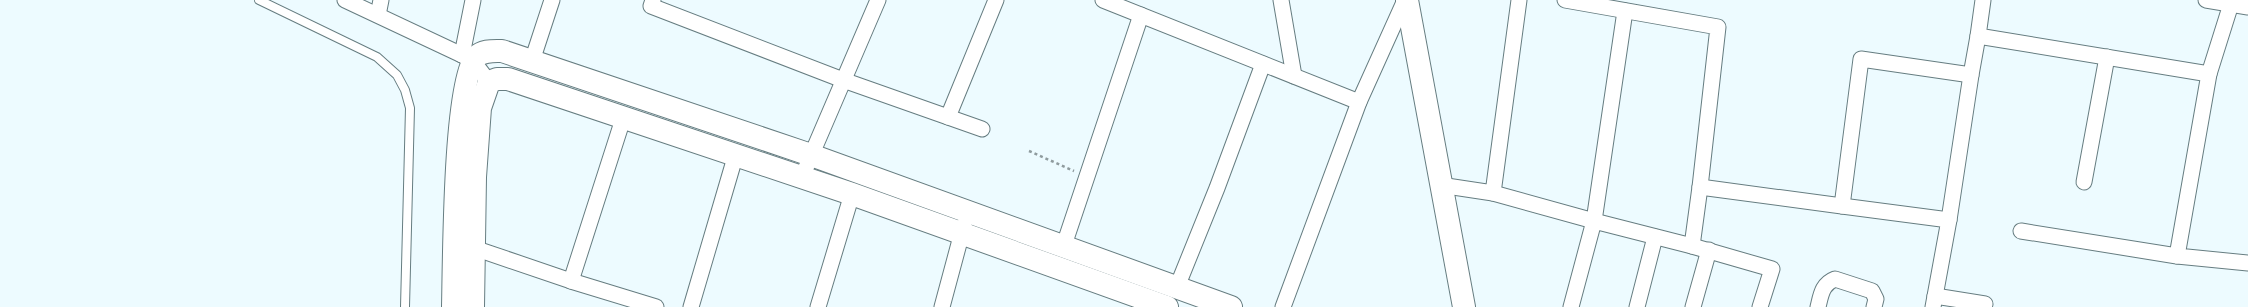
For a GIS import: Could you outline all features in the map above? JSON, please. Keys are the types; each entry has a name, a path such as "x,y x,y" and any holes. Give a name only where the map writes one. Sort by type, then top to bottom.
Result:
{"street":[{"path":"345,0 468,58 489,82"},
{"path":"378,15 381,0"},
{"path":"453,307 457,170 473,0"},
{"path":"532,61 552,0"},
{"path":"653,0 651,6 844,80 982,129"},
{"path":"802,177 878,0"},
{"path":"948,117 996,0"},
{"path":"1103,0 1359,102"},
{"path":"1281,0 1294,76"},
{"path":"1283,307 1359,102 1406,0"},
{"path":"1406,0 1464,307"},
{"path":"1493,193 1519,0"},
{"path":"1565,0 1718,27 1692,246"},
{"path":"1983,0 1949,220 1934,302 1986,304"},
{"path":"2206,0 2248,7"},
{"path":"2177,256 2209,74 2231,4"},
{"path":"1571,307 1594,222 1625,11"},
{"path":"1064,245 1141,15"},
{"path":"1978,36 2209,74"},
{"path":"468,58 478,56 486,51 502,51 811,155 1064,245 1176,288 1231,307"},
{"path":"2084,182 2107,57"},
{"path":"1842,206 1860,59 1971,75"},
{"path":"1176,288 1217,188 1263,64"},
{"path":"489,82 497,79 508,80 623,119 736,154 1167,307"},
{"path":"473,307 475,177 480,108 489,82"},
{"path":"571,281 623,119"},
{"path":"691,307 736,154"},
{"path":"1440,186 1493,193 1594,222 1709,250 1772,269 1760,307"},
{"path":"1700,187 1949,220"},
{"path":"818,307 852,194"},
{"path":"942,307 968,211"},
{"path":"2021,232 2177,256 2248,263"},
{"path":"1637,307 1655,237"},
{"path":"474,248 571,281 656,307"},
{"path":"1694,307 1709,250"},
{"path":"1818,307 1822,289 1830,281 1835,279 1872,291 1876,298 1874,307"}],"lane":[{"path":"259,0 376,57 397,75 405,90 410,108 405,307"}],"path":[{"path":"1029,151 1086,176"}]}
